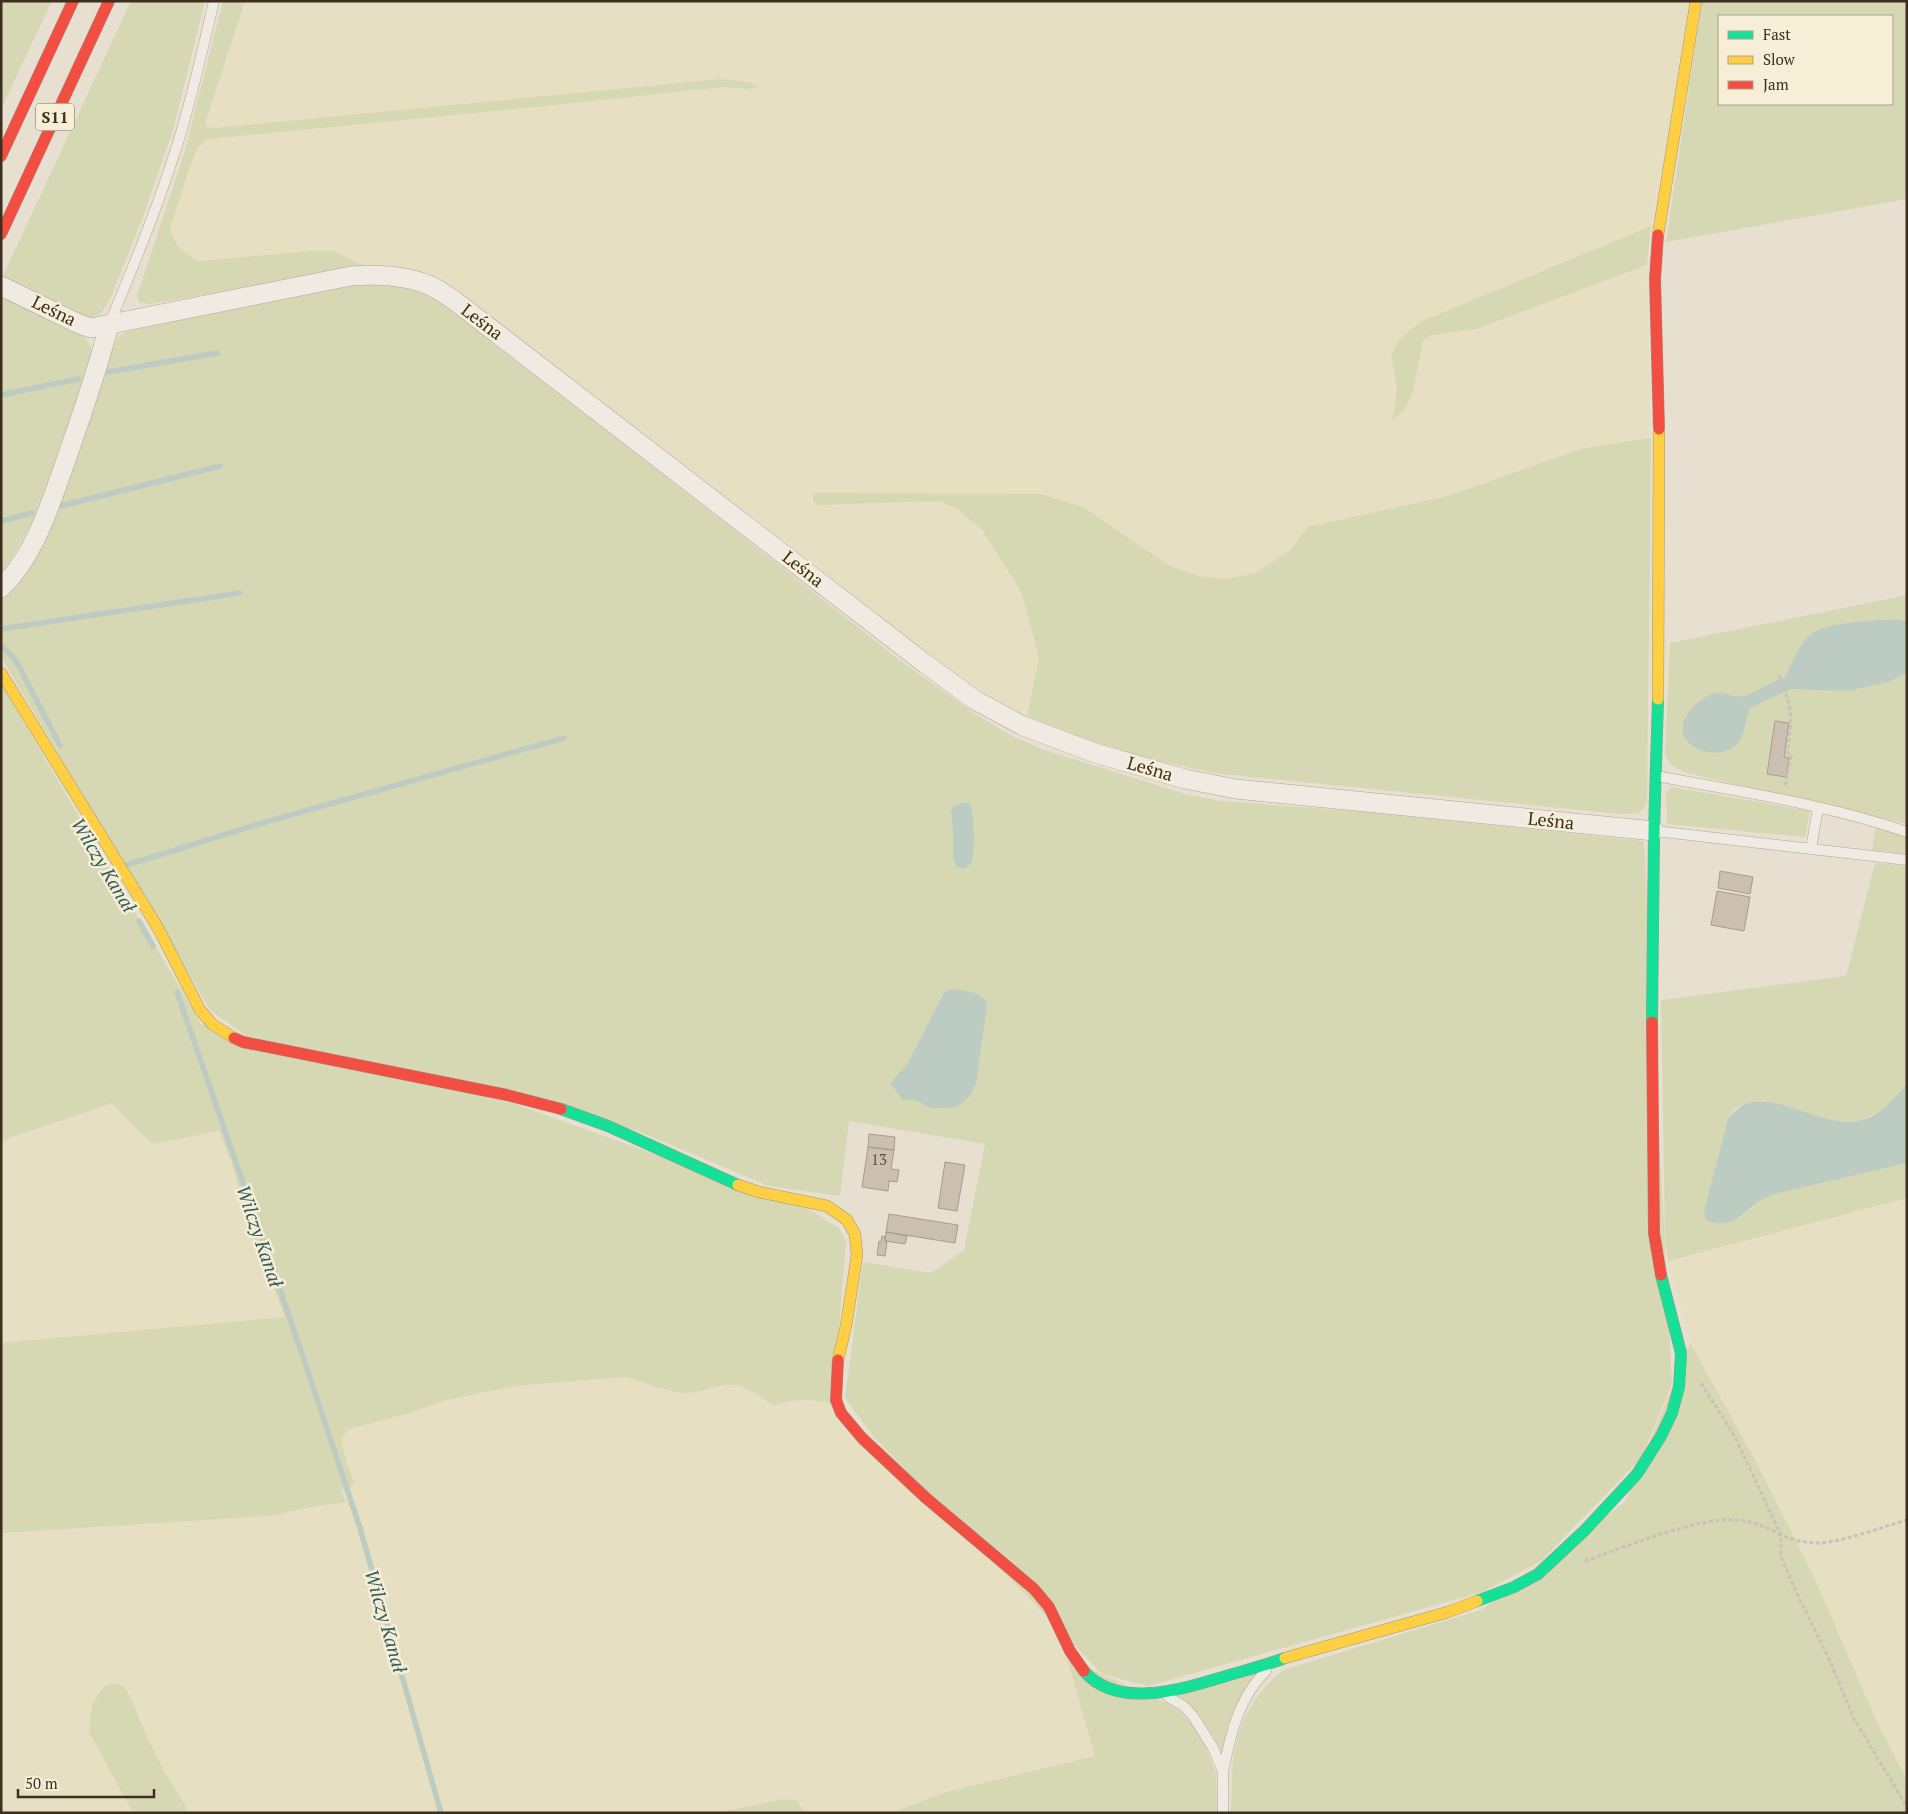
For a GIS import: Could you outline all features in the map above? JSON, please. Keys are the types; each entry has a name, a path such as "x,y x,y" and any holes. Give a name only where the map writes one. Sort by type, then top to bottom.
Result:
{"main road":[{"name":"S11","path":"1,156 73,1"},
{"name":"S11","path":"1,234 109,1"},
{"path":"1,673 158,928 200,1010 212,1024 227,1035 243,1042 507,1095 558,1108 608,1126 743,1187 827,1206 847,1220 855,1234 857,1255 836,1376 836,1400 841,1412 862,1438 926,1498 1034,1589 1048,1606 1078,1665 1089,1678 1102,1686 1117,1691 1161,1693 1448,1612 1514,1587 1538,1574 1585,1530 1637,1474 1661,1436 1672,1413 1679,1387 1681,1353 1659,1269 1654,1234 1652,1071 1654,831 1659,670 1659,426 1655,279 1658,232 1696,1"}],"street":[{"name":"Leśna","path":"1,286 78,324 91,328 351,276 379,274 413,280 435,288 455,302 923,662 975,700 1023,726 1104,755 1185,779 1236,789 1654,831"},
{"path":"1,588 14,576 44,521 91,390 109,325"}],"lane":[{"path":"109,325 140,252 172,164 195,82 214,1"},
{"path":"1657,776 1783,800 1879,822 1907,832"},
{"path":"1811,849 1818,808"},
{"path":"1654,831 1907,860"},
{"path":"1223,1813 1223,1772 1228,1745 1244,1701 1263,1674 1276,1661"},
{"path":"1161,1693 1184,1706 1193,1716 1209,1741 1223,1772"}],"path":[{"path":"1779,675 1787,693 1792,726 1787,752 1791,756 1783,800"},
{"path":"1700,1382 1735,1437 1781,1535 1781,1557 1830,1661 1854,1719 1907,1807"},
{"path":"1582,1562 1672,1532 1723,1520 1751,1522 1802,1542 1820,1543 1907,1520"}],"shaded area":[{"path":"245,1 1691,1 1651,226 1420,322 1391,356 1397,388 1393,419 1420,354 1423,341 1431,335 1476,329 1647,265 1651,438 1581,449 1448,496 1308,527 1289,551 1256,574 1227,579 1198,576 1168,565 1083,507 1040,494 817,505 939,501 958,509 982,530 1022,593 1039,658 1027,716 995,699 953,672 719,490 463,295 430,278 399,267 363,265 334,251 312,251 198,261 177,246 170,229 198,147 208,139 724,87 746,89 758,87 748,82 720,79 216,128 208,127 205,124"},
{"path":"1899,619 1907,622 1907,672 1905,674 1888,682 1848,691 1791,689 1750,708 1739,741 1734,747 1727,750 1719,752 1702,751 1688,742 1684,736 1682,730 1686,717 1690,710 1702,700 1718,692 1739,697 1743,696 1784,678 1803,643 1816,631 1846,623"},
{"path":"969,803 973,823 974,842 971,864 965,869 957,867 953,859 951,812 953,806"},
{"path":"952,989 978,994 985,1000 987,1005 974,1089 959,1105 948,1108 931,1107 915,1100 903,1100 890,1083 907,1065 944,993"},
{"path":"1907,1084 1907,1163 1779,1193 1763,1199 1738,1218 1724,1223 1706,1220 1704,1211 1728,1119 1741,1107 1756,1102 1772,1102 1824,1118 1858,1121 1873,1116"},
{"path":"112,1103 153,1144 219,1131 232,1164 253,1234 285,1318 1,1343 1,1144 9,1138"},
{"path":"1907,1198 1907,1780 1877,1722 1813,1575 1754,1458 1690,1343 1668,1261"},
{"path":"622,1377 686,1393 726,1384 740,1385 774,1405 801,1399 819,1400 833,1404 1003,1569 1061,1641 1095,1756 950,1791 890,1813 806,1813 796,1800 782,1799 718,1813 187,1813 185,1805 164,1771 146,1735 130,1696 99,1693 92,1705 89,1732 133,1813 1,1813 1,1533 269,1516 345,1502 340,1488 354,1482 341,1439 349,1429 409,1413 447,1400 515,1386"}],"green space":[{"path":"1,1 52,1 1,109"},
{"path":"131,1 205,1 173,130 145,211 112,295 101,314 92,318 84,317 2,278"},
{"path":"223,1 245,1 205,124 208,127 216,128 720,79 748,82 759,87 746,89 724,87 208,139 198,147 170,229 177,246 198,261 312,251 334,251 363,265 187,298 149,304 139,302 137,296 184,154"},
{"path":"1702,1 1907,1 1907,199 1666,242"},
{"path":"1651,226 1647,265 1476,329 1431,335 1423,341 1413,391 1406,407 1393,420 1397,388 1391,356 1399,340 1420,322"},
{"path":"371,283 415,291 435,299 456,312 906,665 977,715 1012,736 1044,750 1185,794 1222,801 1366,812 1644,841 1672,1383 1642,1457 1541,1561 1482,1592 1148,1686 1102,1674 873,1436 845,1398 863,1262 931,1273 964,1250 985,1144 849,1121 840,1196 769,1186 638,1131 247,1036 210,1010 1,657 1,599 19,582 117,337 124,332 341,286"},
{"path":"1,293 79,333 89,343 92,353 91,362 73,417 43,499 17,550 1,574"},
{"path":"1651,438 1647,802 1640,813 1620,814 1212,773 1143,757 1083,738 1027,716 1039,658 1022,593 982,530 958,509 939,501 817,505 813,501 813,493 1040,494 1083,507 1168,565 1198,576 1227,579 1256,573 1289,551 1308,527 1448,496 1581,449"},
{"path":"1907,595 1907,824 1687,773 1671,765 1665,755 1670,643"},
{"path":"1,684 201,1024 515,1104 810,1210 839,1228 846,1242 833,1404 804,1400 774,1405 746,1388 737,1385 730,1384 681,1393 622,1377 515,1386 447,1400 409,1413 349,1429 341,1439 354,1482 350,1488 340,1489 346,1502 269,1516 1,1533 1,1343 285,1317 253,1234 232,1164 219,1131 153,1144 112,1103 9,1138 1,1144"},
{"path":"1671,787 1810,811 1805,837 1667,824 1666,793"},
{"path":"1876,826 1907,837 1907,854 1872,850"},
{"path":"1875,863 1907,866 1907,1084 1892,1102 1876,1113 1859,1121 1839,1121 1821,1118 1763,1100 1735,1108 1728,1119 1704,1211 1739,1218 1764,1198 1779,1193 1907,1163 1907,1198 1668,1261 1665,1237 1661,1000 1846,976"},
{"path":"1690,1343 1754,1458 1813,1575 1877,1722 1907,1780 1907,1813 1231,1813 1232,1771 1238,1736 1253,1704 1274,1677 1283,1670 1481,1610 1625,1502"},
{"path":"1067,1659 1168,1704 1179,1711 1193,1725 1206,1747 1216,1775 1217,1813 890,1813 950,1791 1095,1756"},
{"path":"1258,1671 1244,1690 1234,1710 1226,1732 1223,1755 1204,1722 1178,1695"},
{"path":"115,1683 124,1687 130,1696 146,1735 164,1771 185,1805 187,1813 133,1813 89,1732 92,1705 105,1686"},
{"path":"782,1799 796,1800 806,1813 718,1813"}],"building":[{"path":"1775,721 1789,723 1784,757 1789,758 1786,777 1767,774"},
{"path":"1720,871 1753,877 1750,894 1718,888"},
{"path":"1717,891 1750,897 1744,931 1711,925"},
{"path":"869,1134 895,1137 894,1150 868,1147"},
{"path":"868,1147 894,1150 891,1169 899,1170 897,1182 889,1181 888,1191 862,1187"},
{"path":"945,1162 965,1165 957,1211 938,1208"},
{"path":"889,1214 958,1225 955,1243 886,1232"},
{"path":"886,1232 907,1236 905,1244 885,1241"},
{"path":"882,1236 885,1237 887,1242 885,1256 877,1255 879,1241 881,1242"}],"waterway":[{"path":"108,372 217,353"},
{"path":"1,395 78,379"},
{"path":"61,506 220,466"},
{"path":"1,521 32,513"},
{"path":"1,629 240,593"},
{"path":"1,645 16,661 60,745"},
{"path":"127,865 262,823 564,738"},
{"name":"Wilczy Kanał","path":"139,921 153,946"},
{"name":"Wilczy Kanał","path":"177,992 360,1528 441,1813"}],"traffic: fast":[{"path":"1652,1022 1654,831 1658,699"},
{"path":"561,1109 608,1126 738,1185"},
{"path":"1477,1601 1514,1587 1538,1574 1585,1530 1637,1474 1661,1436 1672,1413 1679,1387 1681,1353 1661,1275"},
{"path":"1084,1671 1098,1683 1115,1690 1133,1693 1152,1693 1191,1686 1285,1658"}],"traffic: slow":[{"path":"1658,235 1696,1"},
{"path":"1658,699 1659,429"},
{"path":"1,673 158,928 200,1010 212,1024 234,1038"},
{"path":"738,1185 759,1192 827,1206 847,1220 855,1234 857,1255 846,1326 838,1360"},
{"path":"1285,1658 1448,1612 1477,1601"}],"traffic: jam":[{"path":"1,156 73,1"},
{"path":"1,234 109,1"},
{"path":"1658,235 1655,279 1659,429"},
{"path":"1652,1022 1654,1233 1661,1275"},
{"path":"234,1038 243,1042 507,1095 561,1109"},
{"path":"838,1360 836,1400 841,1413 862,1438 926,1498 1034,1589 1049,1607 1070,1651 1084,1671"}]}
